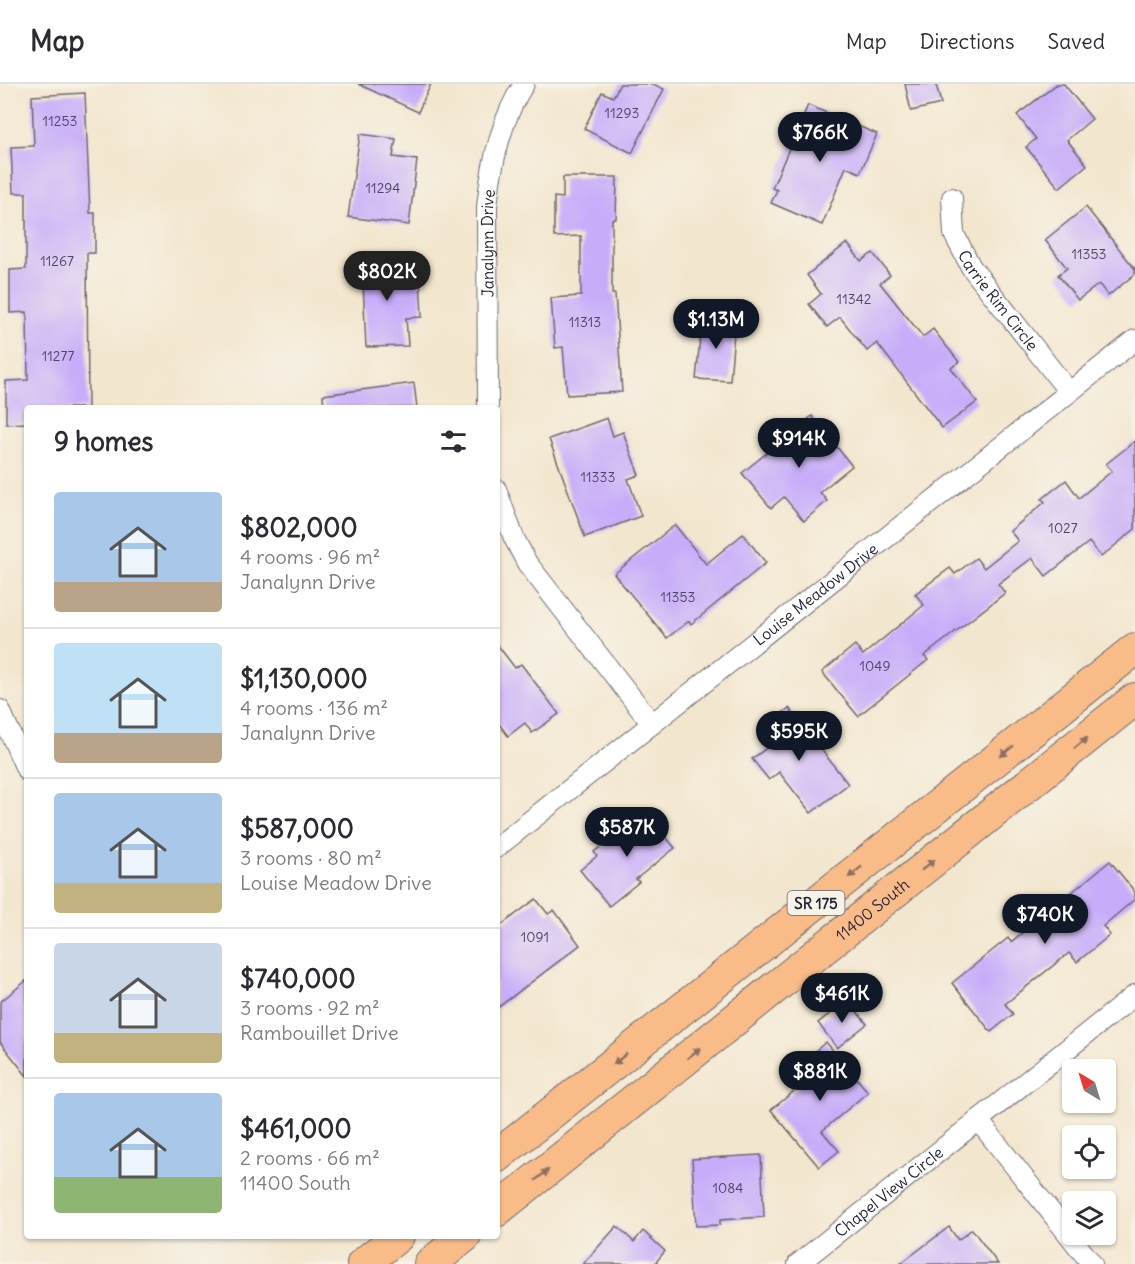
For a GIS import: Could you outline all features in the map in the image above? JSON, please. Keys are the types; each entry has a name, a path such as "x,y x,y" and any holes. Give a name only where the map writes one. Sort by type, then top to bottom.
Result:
{"main road":[{"name":"SR 175","path":"500,1154 1135,649"},
{"name":"11400 South","path":"500,1208 1135,699"},
{"path":"363,1264 394,1239"},
{"path":"430,1264 461,1239"}],"street":[{"name":"Janalynn Drive","path":"488,405 487,207 490,175 498,147 524,84"},
{"name":"Carrie Rim Circle","path":"952,198 954,234 971,267 1069,392"},
{"name":"Louise Meadow Drive","path":"500,845 1135,340"},
{"path":"500,501 513,538 527,563 652,724"},
{"path":"0,710 24,764"},
{"name":"Chapel View Circle","path":"798,1264 1135,995"},
{"path":"978,1120 1092,1264"}],"building":[{"path":"358,84 431,84 418,112"},
{"path":"620,84 653,84 664,89 632,153 584,129 602,92 613,97"},
{"path":"905,84 936,84 941,104 911,111"},
{"path":"1057,84 1064,84 1092,119 1067,140 1087,165 1059,188 1026,147 1036,139 1017,115"},
{"path":"85,93 90,213 95,213 95,253 87,253 88,405 24,405 24,423 6,424 6,381 28,380 27,312 10,313 10,270 26,269 26,193 13,193 11,147 34,146 32,96"},
{"path":"808,105 877,134 860,173 846,167 822,225 771,203 777,190 772,188"},
{"path":"360,134 396,139 393,157 417,160 409,225 348,217"},
{"path":"563,177 617,177 616,219 612,219 612,294 615,294 622,392 567,395 563,347 555,348 551,298 581,296 581,236 554,237 554,197 563,198"},
{"path":"1086,207 1135,269 1135,274 1108,296 1099,284 1078,300 1058,275 1067,268 1045,240"},
{"path":"847,243 861,261 873,253 890,275 880,283 923,337 933,329 959,362 951,368 977,402 942,428 877,343 867,351 840,317 827,327 809,304 821,294 807,275"},
{"path":"390,258 390,278 420,277 422,317 406,318 408,346 366,347 363,283 354,284 353,260"},
{"path":"702,318 735,321 730,381 696,379"},
{"path":"414,383 417,405 324,405 323,395"},
{"path":"812,416 852,466 820,492 827,501 804,521 784,497 771,508 742,473"},
{"path":"607,418 613,436 623,432 639,475 628,479 641,516 585,537 549,439"},
{"path":"1135,441 1135,529 1101,557 1089,542 1046,576 1032,558 998,584 1005,593 924,656 928,660 858,716 822,672 855,645 863,655 924,605 915,594 950,568 955,574 976,558 984,568 1018,541 1010,531 1045,502 1042,499 1066,480 1079,498 1112,471 1106,464"},
{"path":"675,525 706,564 743,534 766,563 691,624 689,621 667,638 614,574"},
{"path":"500,648 515,668 521,664 559,714 532,733 525,723 508,736 500,725"},
{"path":"789,708 848,784 811,813 779,772 769,780 752,759 773,743 762,729"},
{"path":"645,812 675,848 636,879 639,882 609,906 580,870 597,856 594,852"},
{"path":"1110,861 1135,892 1135,899 1103,926 1110,935 1077,962 1069,953 1005,1004 1013,1014 991,1032 952,983 1008,938 1011,942"},
{"path":"536,899 548,914 554,910 580,945 500,1006 500,926"},
{"path":"24,982 24,1072 0,1042 0,1002"},
{"path":"847,1000 867,1024 837,1048 818,1023"},
{"path":"826,1042 868,1092 822,1131 839,1151 819,1167 771,1110 810,1078 799,1064"},
{"path":"761,1155 764,1217 720,1220 720,1225 696,1226 692,1159"},
{"path":"617,1226 634,1242 643,1231 665,1251 656,1262 658,1264 583,1264"},
{"path":"949,1227 958,1240 972,1229 998,1264 900,1264"}]}
